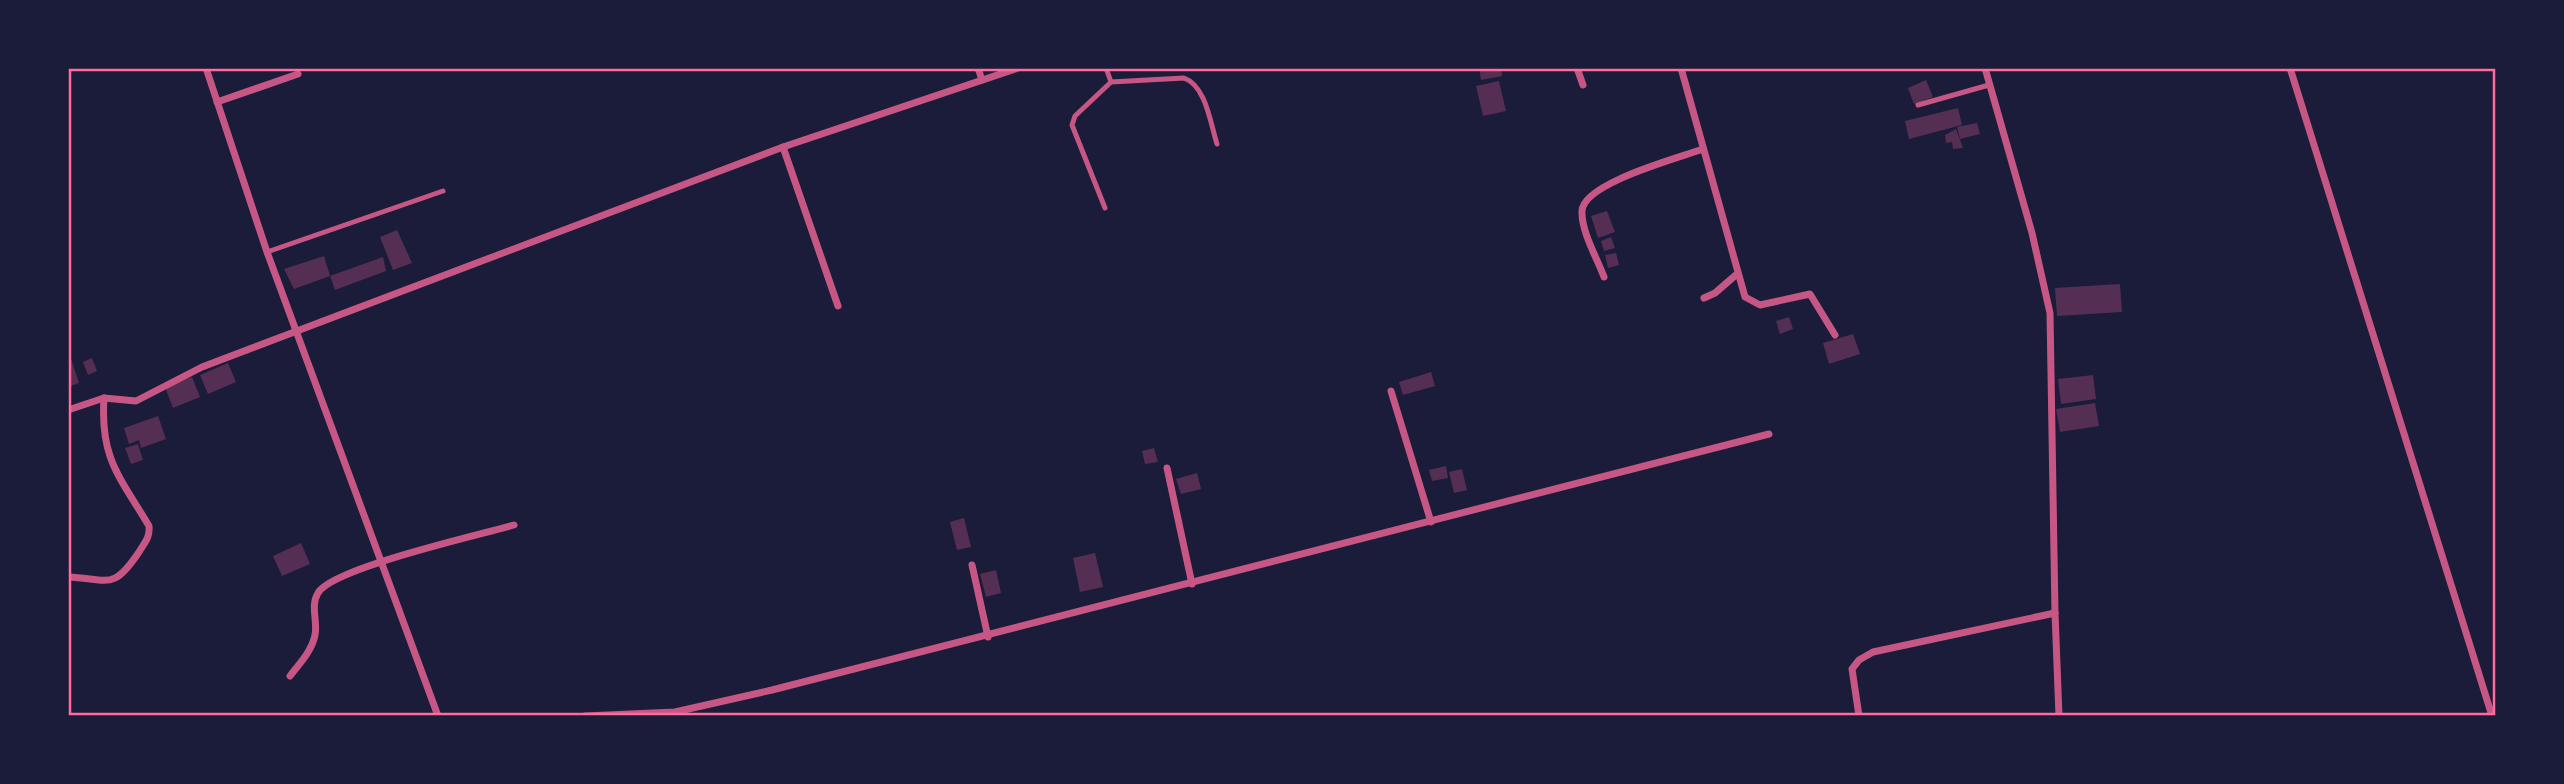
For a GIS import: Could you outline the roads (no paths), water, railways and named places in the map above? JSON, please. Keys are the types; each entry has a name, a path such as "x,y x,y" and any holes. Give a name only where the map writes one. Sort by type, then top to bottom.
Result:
{"street":[{"path":"206,68 267,251 438,716"},
{"path":"978,68 982,80"},
{"path":"68,410 104,398 136,401 202,367 783,147 1018,68"},
{"path":"1577,68 1583,85"},
{"path":"1681,68 1745,297 1752,304 1760,305 1810,294 1835,335"},
{"path":"1985,68 2035,243 2050,313 2054,613 2059,716"},
{"path":"2290,68 2492,716"},
{"path":"217,102 298,74"},
{"path":"783,147 838,306"},
{"path":"1604,278 1584,223 1582,209 1587,197 1613,182 1703,149"},
{"path":"1704,298 1715,293 1737,274"},
{"path":"1391,390 1431,522"},
{"path":"68,577 96,582 115,579 130,567 150,536 149,526 110,461 102,429 104,398"},
{"path":"585,716 675,712 988,637 1769,434"},
{"path":"1167,468 1192,584"},
{"path":"290,676 312,644 316,633 316,595 325,583 381,562 514,525"},
{"path":"972,565 988,637"},
{"path":"1859,716 1852,669 1859,660 1873,652 2054,613"}],"lane":[{"path":"1106,68 1111,82"},
{"path":"1105,208 1072,125 1075,116 1111,82 1184,78 1193,81 1199,88 1217,144"},
{"path":"1918,105 1989,85"},
{"path":"267,251 443,191"}]}
